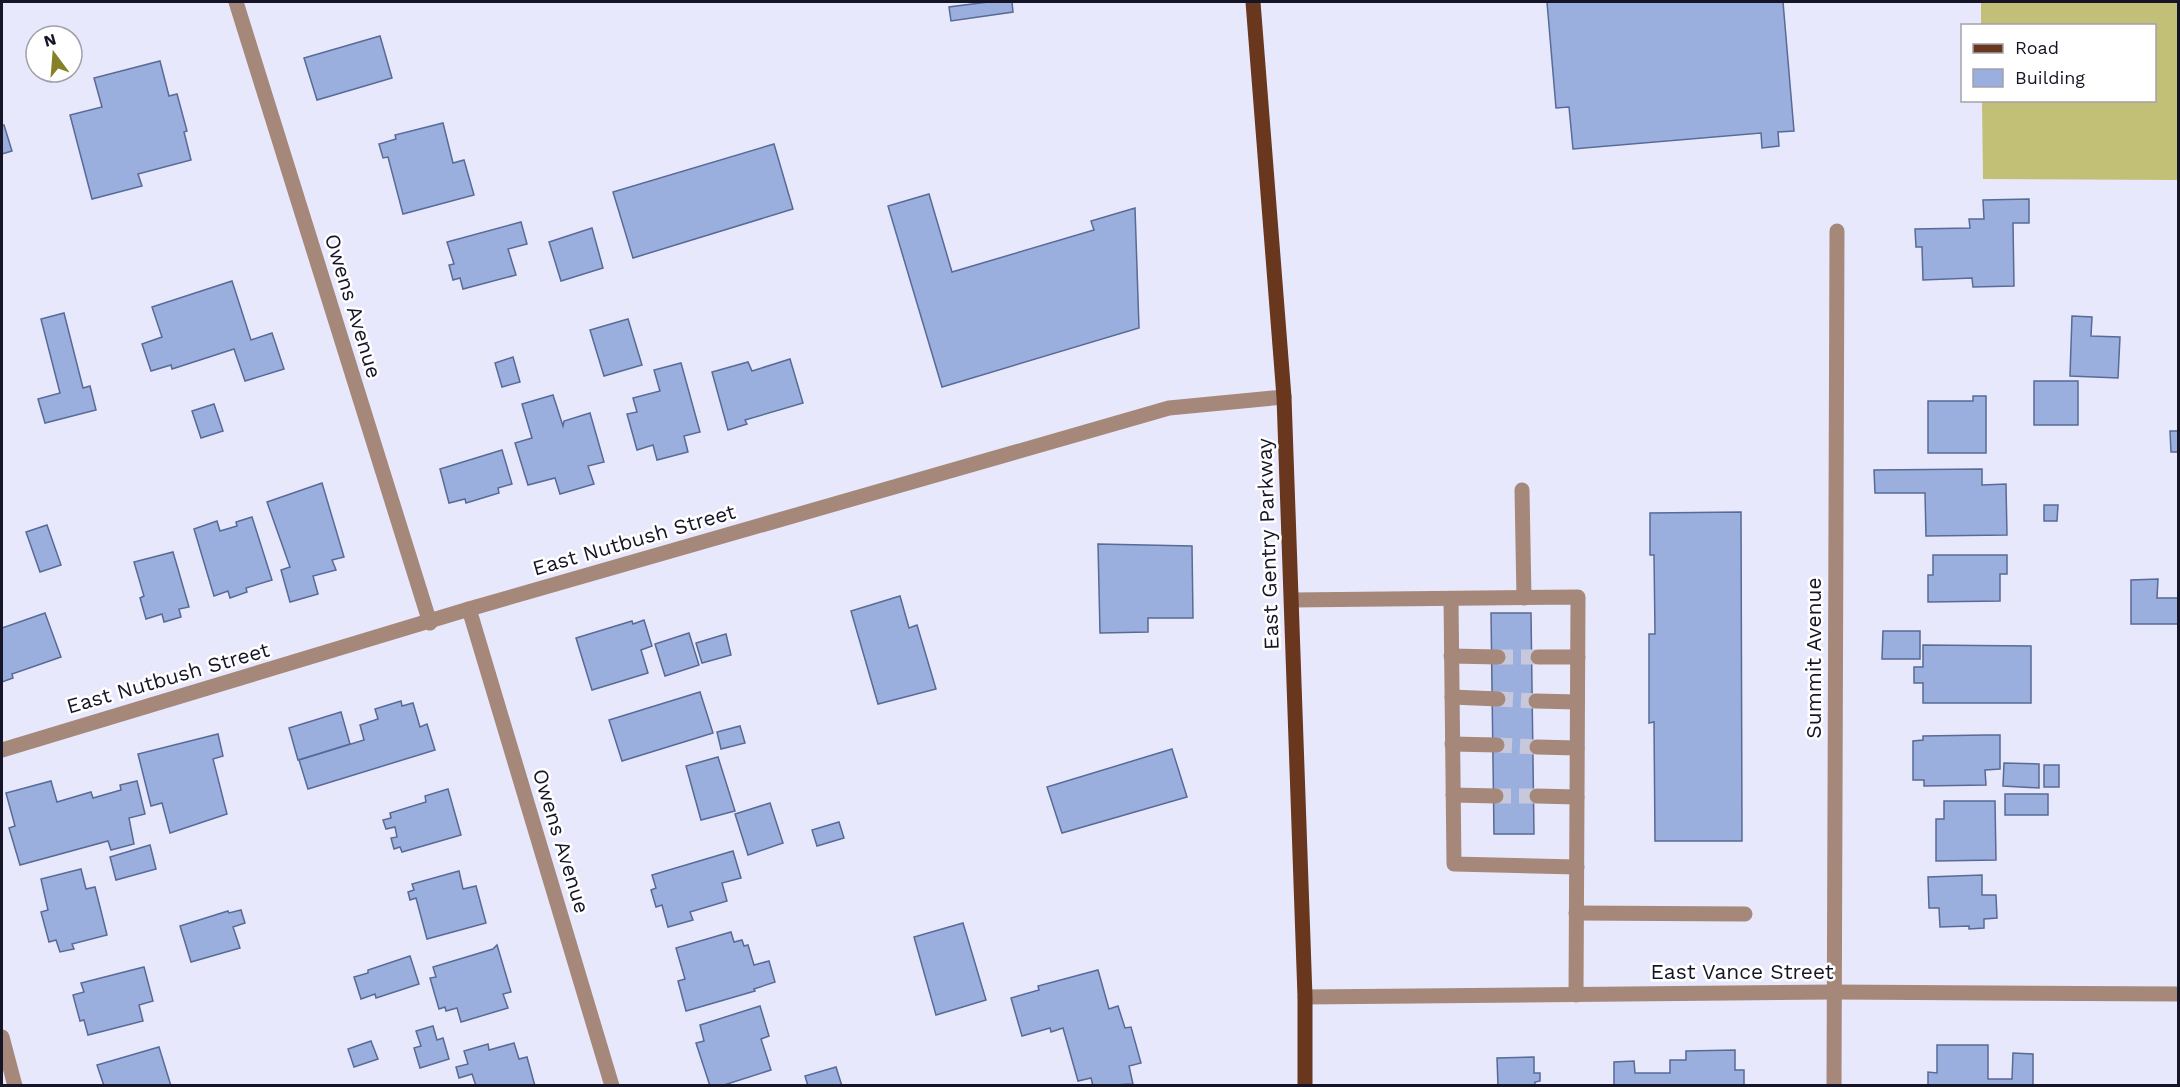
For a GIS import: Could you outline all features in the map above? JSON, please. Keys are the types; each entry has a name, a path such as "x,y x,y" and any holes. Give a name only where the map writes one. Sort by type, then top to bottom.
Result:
{"main road":[{"name":"East Gentry Parkway","path":"1253,2 1284,397 1305,997 1305,1086"}],"street":[{"name":"Owens Avenue","path":"236,2 430,623"},
{"name":"Summit Avenue","path":"1834,1086 1837,231"},
{"name":"East Nutbush Street","path":"2,750 430,623 469,609 1169,408 1284,397"},
{"path":"1522,490 1524,598"},
{"path":"1292,600 1578,597 1576,995"},
{"path":"1451,599 1454,864 1577,867"},
{"name":"Owens Avenue","path":"469,609 612,1086"},
{"path":"1451,656 1498,657"},
{"path":"1538,657 1578,657"},
{"path":"1452,697 1498,699"},
{"path":"1536,701 1578,702"},
{"path":"1452,744 1497,745"},
{"path":"1537,747 1577,748"},
{"path":"1453,795 1496,796"},
{"path":"1537,796 1577,797"},
{"path":"1576,913 1744,914"},
{"name":"East Vance Street","path":"1305,997 1833,992 2178,994"},
{"path":"2,1037 15,1086"}],"shaded area":[{"path":"1981,2 2178,2 2178,180 1983,179 1982,102 2156,102 2156,24 1981,24"}],"building":[{"path":"988,2 1012,2 1013,12 951,21 949,7"},
{"path":"1547,2 1783,2 1794,131 1778,132 1779,146 1762,148 1761,133 1573,149 1569,107 1556,108"},
{"path":"380,36 392,78 317,100 304,58"},
{"path":"160,61 169,96 177,94 187,131 184,132 191,160 138,174 142,186 92,199 70,115 102,107 94,78"},
{"path":"443,123 453,163 464,160 474,195 403,214 388,157 383,158 379,144 396,139 395,135"},
{"path":"2,125 4,125 12,151 2,154"},
{"path":"774,144 793,209 633,258 613,192"},
{"path":"929,194 952,272 1094,230 1091,221 1135,208 1139,328 942,387 888,206"},
{"path":"2029,199 2029,223 2013,223 2014,286 1973,287 1972,278 1923,280 1922,247 1916,247 1915,229 1970,228 1969,219 1984,219 1983,200"},
{"path":"521,222 527,244 508,249 516,275 463,289 460,278 453,280 449,265 454,264 447,242"},
{"path":"592,228 603,268 561,281 549,242"},
{"path":"232,281 251,340 272,333 284,369 245,381 234,349 172,369 171,365 151,371 142,344 162,337 152,307"},
{"path":"64,313 83,388 90,386 96,410 45,423 38,399 60,393 41,319"},
{"path":"2072,316 2092,317 2091,336 2120,337 2118,378 2070,376"},
{"path":"628,319 642,365 604,376 590,330"},
{"path":"513,357 520,382 502,387 495,363"},
{"path":"790,359 803,403 745,420 747,424 728,430 712,372 748,362 752,371"},
{"path":"681,363 700,432 684,436 688,452 657,460 653,445 637,450 627,414 637,412 633,398 660,391 654,370"},
{"path":"2034,381 2078,381 2078,425 2034,425"},
{"path":"553,395 563,426 564,421 590,413 604,462 588,466 594,484 560,494 555,478 528,485 515,443 532,438 522,404"},
{"path":"1973,396 1986,396 1986,453 1928,453 1928,401 1973,401"},
{"path":"214,404 223,431 201,438 192,411"},
{"path":"2170,431 2178,431 2178,452 2171,452"},
{"path":"502,450 512,484 498,488 499,493 466,503 465,499 449,503 440,469"},
{"path":"1982,469 1982,485 2006,484 2007,535 1926,536 1925,493 1875,493 1874,470"},
{"path":"322,483 344,557 332,560 336,570 313,576 318,594 290,602 281,570 290,567 267,502"},
{"path":"2044,505 2058,505 2057,521 2044,521"},
{"path":"1741,512 1742,841 1655,841 1654,722 1649,723 1649,634 1655,634 1654,555 1650,555 1650,513"},
{"path":"252,517 272,580 246,588 247,592 230,598 228,591 214,596 194,529 217,521 220,531 237,526 236,522"},
{"path":"47,525 61,565 40,572 26,532"},
{"path":"1098,544 1192,546 1193,618 1148,618 1148,632 1100,633"},
{"path":"173,552 189,607 179,609 181,617 164,622 162,614 146,619 140,598 144,596 134,562"},
{"path":"1933,555 2007,555 2007,574 2000,574 2000,601 1928,602 1928,575 1933,575"},
{"path":"2158,579 2157,598 2178,598 2178,624 2131,624 2131,580"},
{"path":"900,596 909,628 917,625 936,689 878,704 851,611"},
{"path":"45,613 61,657 12,674 13,678 2,682 2,628"},
{"path":"1491,613 1531,613 1534,834 1494,834"},
{"path":"644,620 652,646 641,650 648,673 592,690 576,638 632,621 633,624"},
{"path":"1883,631 1920,631 1920,659 1882,659"},
{"path":"689,633 699,665 665,676 655,644"},
{"path":"726,634 731,655 702,663 696,643"},
{"path":"1923,645 2031,646 2031,703 1923,703 1923,683 1914,683 1914,667 1923,667"},
{"path":"700,692 713,733 622,761 609,720"},
{"path":"401,701 402,706 413,703 420,727 427,724 435,750 308,789 299,760 364,740 360,725 378,719 375,709"},
{"path":"341,712 350,744 298,760 289,728"},
{"path":"740,726 745,743 721,749 717,732"},
{"path":"218,734 223,756 213,759 227,814 170,833 162,803 151,806 138,754"},
{"path":"2000,735 2000,769 1985,770 1986,785 1924,786 1924,780 1913,780 1913,741 1923,740 1923,736"},
{"path":"1172,749 1187,797 1062,833 1047,787"},
{"path":"718,757 735,811 701,820 686,766"},
{"path":"2004,763 2039,764 2039,788 2003,786"},
{"path":"2044,765 2059,765 2059,787 2044,787"},
{"path":"51,781 57,802 91,792 93,798 121,790 120,785 137,781 145,814 129,818 134,844 111,850 108,841 20,865 9,828 15,826 6,793"},
{"path":"448,789 461,835 402,852 400,847 394,849 391,838 397,837 395,827 386,829 383,820 391,818 390,813 426,802 425,796"},
{"path":"2005,794 2048,794 2048,815 2005,815"},
{"path":"1944,801 1995,801 1996,860 1936,861 1936,819 1944,819"},
{"path":"770,803 783,843 748,855 735,814"},
{"path":"839,822 844,838 817,846 812,830"},
{"path":"150,845 156,869 116,880 110,857"},
{"path":"733,851 741,878 722,883 727,901 690,912 693,920 668,927 662,905 656,907 651,890 656,888 652,875"},
{"path":"81,869 86,889 95,887 107,935 72,944 74,949 60,952 56,940 49,942 41,912 48,910 41,879"},
{"path":"459,871 463,889 476,886 486,923 427,939 416,898 410,900 408,892 414,890 412,884"},
{"path":"1982,875 1982,895 1996,895 1997,918 1984,919 1984,928 1940,927 1939,908 1929,908 1928,877"},
{"path":"241,910 245,923 233,927 240,948 191,962 180,926 228,911 229,913"},
{"path":"963,923 986,1000 936,1015 914,937"},
{"path":"731,932 734,942 742,940 744,946 748,945 754,965 769,961 775,982 754,989 755,991 686,1011 678,981 685,979 676,948"},
{"path":"497,945 511,992 503,994 508,1008 461,1022 457,1008 446,1011 445,1007 439,1009 430,978 436,977 433,967 493,949"},
{"path":"410,956 419,984 376,998 375,994 361,999 354,977"},
{"path":"144,967 153,1001 139,1005 143,1021 88,1035 84,1020 80,1021 73,995 84,992 81,983"},
{"path":"1098,970 1109,1009 1118,1006 1125,1028 1131,1027 1141,1063 1129,1066 1133,1084 1093,1086 1091,1078 1078,1081 1063,1028 1051,1032 1050,1028 1022,1036 1011,998 1039,990 1038,986"},
{"path":"760,1006 769,1036 761,1039 771,1070 721,1086 710,1086 696,1043 704,1041 700,1025"},
{"path":"433,1026 437,1040 443,1038 449,1059 420,1068 414,1048 421,1046 416,1031"},
{"path":"371,1041 378,1059 354,1067 348,1049"},
{"path":"514,1043 519,1059 527,1057 535,1086 476,1086 472,1074 459,1078 456,1067 468,1064 464,1051 488,1044 489,1050"},
{"path":"1937,1045 1988,1045 1988,1079 2012,1079 2013,1053 2033,1054 2033,1086 1928,1086 1928,1072 1937,1073"},
{"path":"159,1047 171,1086 104,1086 97,1065"},
{"path":"1735,1050 1735,1070 1744,1070 1744,1086 1614,1086 1614,1062 1634,1061 1635,1073 1670,1073 1670,1060 1686,1060 1686,1051"},
{"path":"1534,1057 1534,1073 1540,1073 1540,1081 1535,1082 1535,1086 1498,1086 1497,1058"},
{"path":"836,1067 842,1086 808,1086 805,1076"}],"tunnel":[{"path":"1498,657 1538,657"},
{"path":"1498,699 1536,701"},
{"path":"1497,745 1537,747"},
{"path":"1496,796 1537,796"}]}
